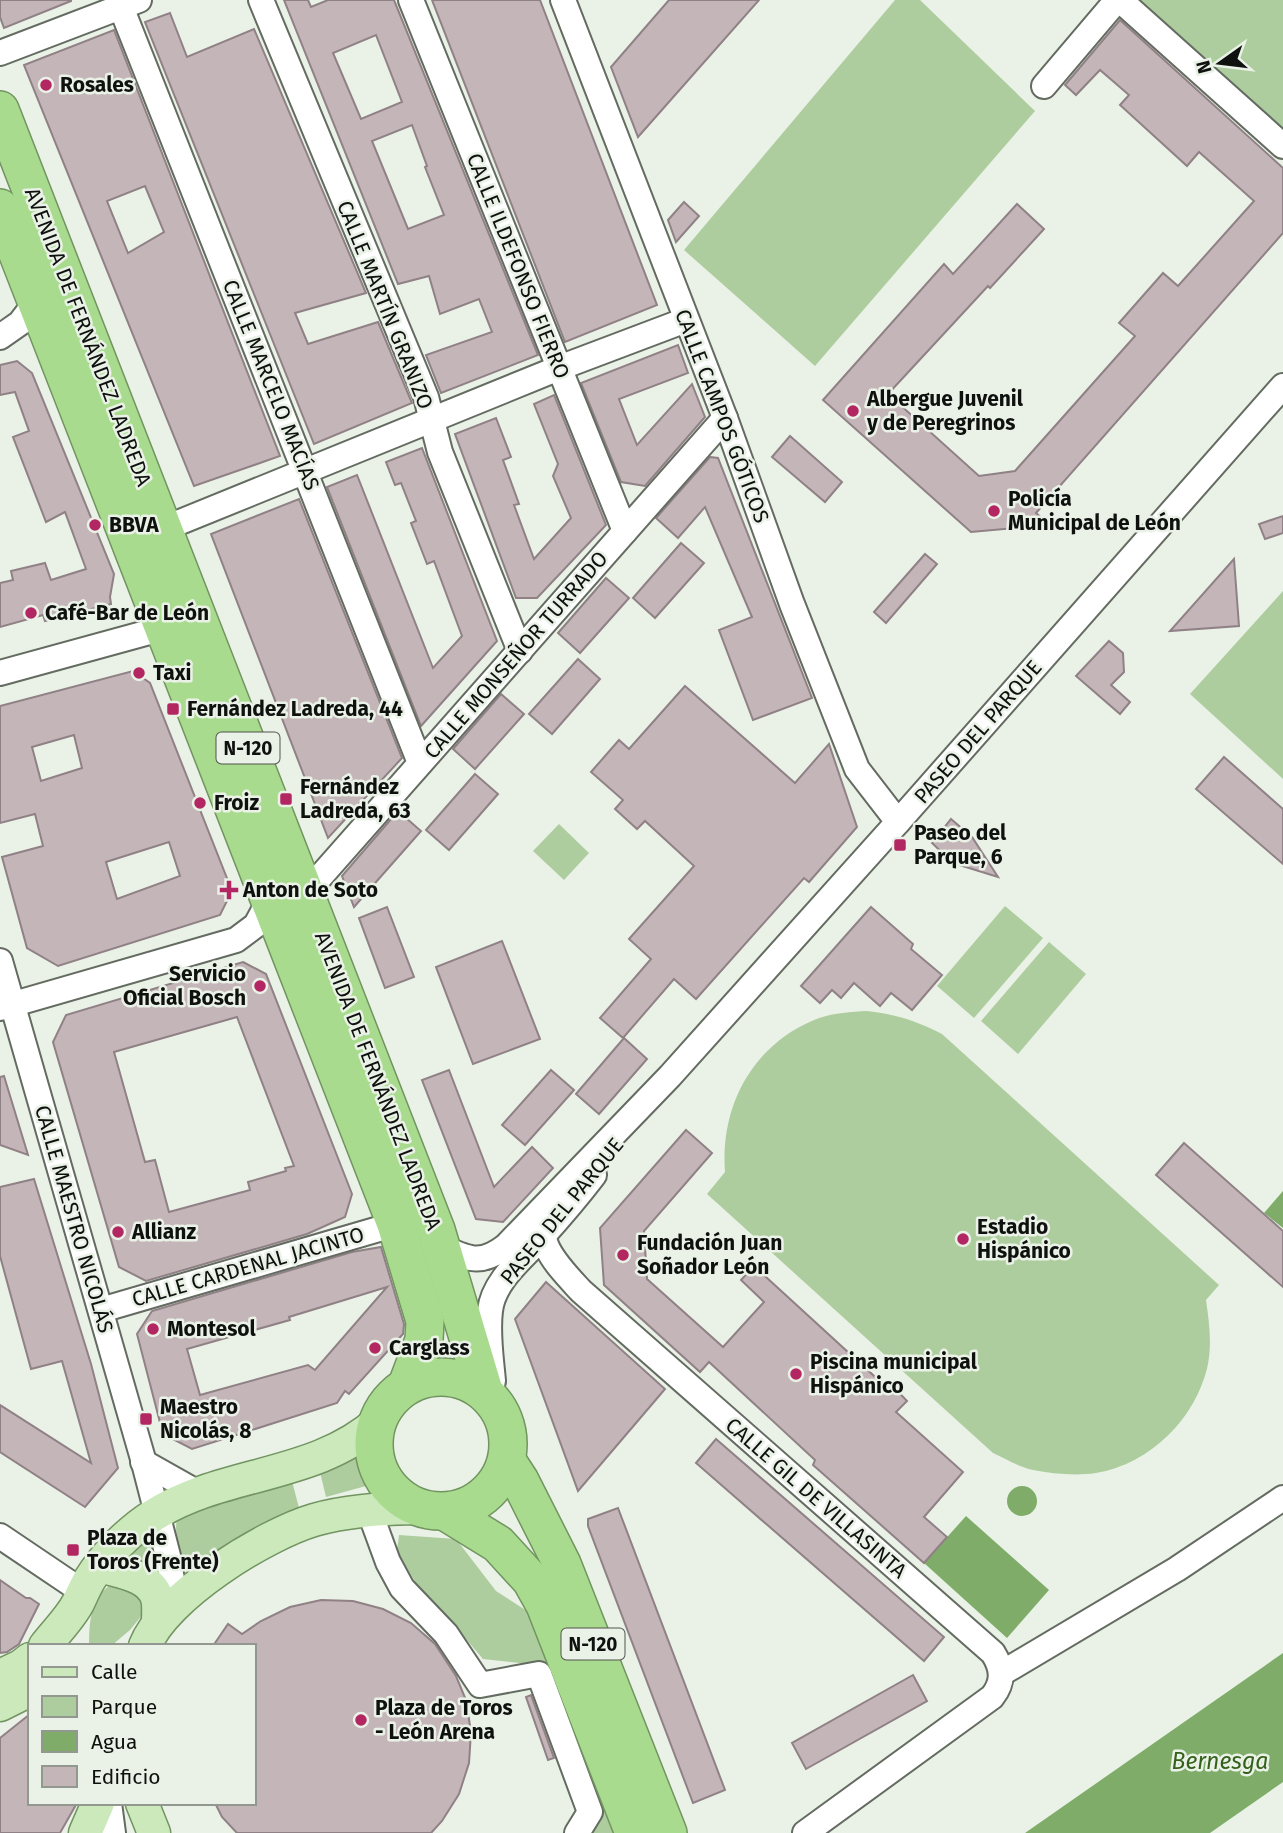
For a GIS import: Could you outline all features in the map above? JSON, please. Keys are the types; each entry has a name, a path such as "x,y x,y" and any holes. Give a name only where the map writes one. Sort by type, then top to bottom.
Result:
{"highway":[{"name":"AVENIDA DE FERNÁNDEZ LADREDA","path":"0,110 441,1247 489,1397"},
{"name":"AVENIDA DE FERNÁNDEZ LADREDA","path":"0,208 396,1224 425,1321 424,1340 407,1385"},
{"path":"407,1385 430,1378 448,1377 466,1381 489,1397"},
{"name":"N-120","path":"407,1385 391,1399 373,1442 380,1472 393,1491 498,1544 531,1580 555,1629 634,1833"},
{"name":"N-120","path":"489,1397 504,1420 510,1440 507,1461 562,1564 668,1833"},
{"path":"434,1510 468,1506 486,1494 499,1479 507,1461"}],"main road":[{"path":"46,1644 87,1587 140,1524 156,1513 198,1493 312,1461 343,1448 380,1420"},
{"path":"153,1632 213,1572 285,1532 313,1520 369,1510 434,1510"},
{"path":"87,1587 135,1576 152,1589 157,1599 153,1632"},
{"path":"75,1644 87,1587"},
{"path":"0,1676 28,1661"},
{"path":"0,1705 28,1691"},
{"path":"85,1833 97,1805"},
{"path":"143,1805 154,1833"}],"street":[{"name":"CALLE MARTÍN GRANIZO","path":"261,0 426,397 440,452 520,651"},
{"name":"CALLE ILDEFONSO FIERRO","path":"411,0 625,531"},
{"name":"CALLE CAMPOS GÓTICOS","path":"563,0 857,769 898,822"},
{"path":"1044,86 1119,0 1283,146"},
{"path":"0,53 130,3"},
{"name":"CALLE MARCELO MACÍAS","path":"130,3 305,472 420,763"},
{"path":"0,337 20,323 36,302"},
{"path":"163,529 559,368 686,320"},
{"name":"PASEO DEL PARQUE","path":"441,1247 466,1258 480,1260 494,1255 506,1245 670,1076 1283,386"},
{"name":"CALLE MONSEÑOR TURRADO","path":"304,889 320,877 725,418"},
{"path":"0,673 164,628"},
{"path":"6,1006 236,940 256,925 269,901"},
{"name":"CALLE MAESTRO NICOLÁS","path":"0,961 6,1006 101,1310 168,1556 153,1632"},
{"name":"PASEO DEL PARQUE","path":"489,1397 490,1308 497,1290 515,1265 582,1190 670,1076"},
{"path":"542,1237 542,1225 548,1210 609,1144 618,1129"},
{"name":"CALLE CARDENAL JACINTO","path":"101,1310 396,1224"},
{"name":"CALLE GIL DE VILLASINTA","path":"542,1237 561,1269 581,1290 993,1653 1002,1673"},
{"path":"145,1469 198,1493"},
{"path":"805,1833 992,1697 1000,1687 1002,1673 1177,1569 1283,1498"},
{"path":"369,1510 388,1562 402,1588 446,1634 480,1685 539,1674 590,1812 577,1833"},
{"path":"0,1536 87,1587"},
{"path":"109,1805 113,1833"}],"green space":[{"path":"895,0 920,0 1035,111 815,366 684,250"},
{"path":"1121,0 1283,0 1283,142"},
{"path":"1283,591 1283,779 1190,694"},
{"path":"559,824 589,853 564,880 533,851"},
{"path":"1005,906 1043,938 974,1018 937,986"},
{"path":"1049,942 1086,974 1018,1054 981,1021"},
{"name":"Estadio Hispánico","path":"867,1011 906,1019 942,1034 1219,1285 1206,1300 1210,1332 1209,1356 1202,1384 1182,1419 1153,1449 1116,1468 1081,1474 1048,1473 1028,1469 993,1453 707,1194 725,1172 728,1124 744,1081 757,1062 773,1045 792,1031 814,1020 833,1014"},
{"path":"355,1453 366,1486 326,1497 319,1468"},
{"path":"291,1477 299,1508 198,1565 188,1563 183,1557 177,1539 178,1514"},
{"path":"150,1535 157,1570 129,1557"},
{"path":"399,1535 456,1539 496,1591 527,1611 614,1833 586,1833 539,1665 483,1659 449,1619 424,1597 397,1551"},
{"path":"119,1581 143,1596 143,1614 113,1644 89,1644 94,1607 102,1592"}],"water":[{"path":"1283,1191 1283,1228 1264,1213"},
{"path":"1022,1486 1033,1490 1037,1501 1033,1512 1022,1516 1011,1512 1007,1501 1011,1490"},
{"path":"966,1516 1049,1590 1007,1638 924,1563"},
{"name":"Bernesga","path":"1283,1653 1283,1782 1210,1833 1025,1833"}],"building":[{"path":"0,0 71,1 4,28 0,17"},
{"path":"284,0 308,0 311,7 328,0 394,0 538,355 441,393 426,355 492,332 479,299 440,314 429,276 398,284","holes":["376,35 402,102 361,119 333,53","412,125 444,215 408,229 372,141"]},
{"path":"432,0 540,0 657,305 565,342"},
{"path":"669,0 759,0 638,137 611,67"},
{"path":"170,13 187,57 254,29 366,293 295,313 308,344 378,322 412,403 314,444 145,22"},
{"path":"1120,20 1283,168 1283,233 1036,513 1050,525 971,532 823,400 944,264 953,274 1017,204 1044,229 888,394 979,476 1015,471 1135,336 1119,323 1163,273 1178,286 1254,201 1199,152 1187,166 1120,105 1129,95 1100,70 1076,95 1065,85"},
{"path":"114,30 280,456 194,486 24,65","holes":["145,186 164,232 128,253 107,201"]},
{"path":"684,202 699,216 676,242 668,220"},
{"path":"678,345 688,373 619,399 637,445 692,384 705,417 645,486 621,482 581,383"},
{"path":"17,361 32,373 114,574 111,604 45,621 43,615 0,627 0,583 13,580 11,571 45,563 51,580 86,569 65,512 46,522 13,437 29,431 15,392 0,395 0,365"},
{"path":"554,395 606,525 537,598 516,598 455,434 496,418 511,457 503,460 519,504 514,505 534,559 571,518 553,476 558,464 534,404"},
{"path":"790,436 842,482 825,502 772,457"},
{"path":"422,448 497,641 421,726 327,487 357,475 433,668 462,636 434,561 427,564 411,523 416,521 401,483 395,485 386,462"},
{"path":"710,457 718,458 812,698 753,720 719,630 752,617 705,507 678,538 656,518"},
{"path":"299,499 402,758 328,838 211,534"},
{"path":"1283,516 1283,533 1265,539 1259,524"},
{"path":"681,543 704,563 655,618 633,598"},
{"path":"925,554 937,564 886,623 874,612"},
{"path":"1234,559 1239,626 1170,631"},
{"path":"606,578 629,598 580,653 558,633"},
{"path":"1109,641 1123,653 1124,672 1111,685 1130,702 1120,714 1076,676"},
{"path":"578,659 600,679 552,734 529,714"},
{"path":"133,671 150,683 232,891 220,915 58,966 27,948 2,857 43,846 35,814 0,823 0,706","holes":["74,735 82,768 41,781 32,747","169,842 180,876 117,899 106,862"]},
{"path":"685,686 795,783 829,744 857,827 809,882 804,878 696,999 674,979 623,1038 600,1018 651,959 629,939 694,866 645,821 637,829 615,809 623,800 591,772 619,740 629,749"},
{"path":"501,694 524,714 475,769 453,749"},
{"path":"1224,757 1283,809 1283,864 1196,789"},
{"path":"475,774 498,794 449,850 426,830"},
{"path":"398,811 421,831 354,907 342,876"},
{"path":"951,819 972,837 998,877 953,863 932,843"},
{"path":"387,907 414,977 385,988 359,918"},
{"path":"871,907 913,944 911,949 942,975 912,1010 891,993 880,1006 854,983 841,998 832,990 820,1003 801,986"},
{"path":"502,941 540,1039 473,1064 436,967"},
{"path":"243,962 266,974 352,1194 345,1217 307,1234 146,1281 119,1267 53,1042 66,1015","holes":["237,1017 294,1166 248,1182 250,1190 169,1212 155,1160 145,1162 114,1052"]},
{"path":"624,1038 647,1059 599,1114 576,1094"},
{"path":"449,1070 494,1187 532,1147 553,1168 503,1222 476,1219 422,1080"},
{"path":"551,1070 574,1090 525,1145 502,1125"},
{"path":"4,1076 28,1155 0,1145 0,1077"},
{"path":"686,1130 712,1153 644,1231 647,1279 723,1347 764,1302 741,1280 754,1266 884,1385 888,1381 907,1401 896,1412 963,1472 924,1517 947,1537 924,1563 813,1465 815,1460 709,1362 700,1372 604,1285 600,1228"},
{"path":"1184,1143 1283,1231 1283,1287 1156,1175"},
{"path":"34,1179 91,1364 118,1468 85,1507 0,1452 0,1405 91,1463 62,1361 31,1369 0,1256 0,1187"},
{"path":"381,1247 404,1324 403,1334 349,1394 345,1391 337,1403 192,1449 163,1434 137,1334 152,1311 352,1252","holes":["387,1287 315,1370 308,1365 200,1395 187,1349 290,1320 289,1317"]},
{"path":"546,1282 665,1389 578,1491 515,1319"},
{"path":"716,1439 944,1637 924,1661 696,1463"},
{"path":"618,1508 725,1790 693,1803 588,1526 588,1519"},
{"path":"0,1580 39,1604 19,1644 0,1653"},
{"name":"Plaza de Toros - León Arena","path":"321,1600 353,1601 383,1609 411,1623 435,1644 456,1676 466,1700 471,1732 469,1763 459,1794 431,1833 237,1833 222,1817 216,1805 256,1805 256,1644 214,1644 228,1624 242,1634 290,1607"},
{"path":"913,1675 927,1701 806,1769 792,1743"},
{"path":"531,1695 554,1758 548,1760 526,1697"},
{"path":"28,1716 28,1805 76,1805 60,1833 0,1833 0,1738"}],"place":[{"name":"Rosales","path":"46,85"},
{"name":"Albergue Juvenil y de Peregrinos","path":"853,411"},
{"name":"Policía Municipal de León","path":"994,511"},
{"name":"BBVA","path":"95,525"},
{"name":"Café-Bar de León","path":"31,613"},
{"name":"Taxi","path":"139,673"},
{"name":"Fernández Ladreda, 44","path":"173,709"},
{"name":"Fernández Ladreda, 63","path":"286,799"},
{"name":"Froiz","path":"200,803"},
{"name":"Paseo del Parque, 6","path":"900,845"},
{"name":"Anton de Soto","path":"229,890"},
{"name":"Servicio Oficial Bosch","path":"260,986"},
{"name":"Allianz","path":"118,1232"},
{"name":"Estadio Hispánico","path":"963,1239"},
{"name":"Fundación Juan Soñador León","path":"623,1255"},
{"name":"Montesol","path":"153,1329"},
{"name":"Carglass","path":"375,1348"},
{"name":"Piscina municipal Hispánico","path":"796,1374"},
{"name":"Maestro Nicolás, 8","path":"146,1419"},
{"name":"Plaza de Toros (Frente)","path":"73,1550"},
{"name":"Plaza de Toros - León Arena","path":"361,1720"}]}
